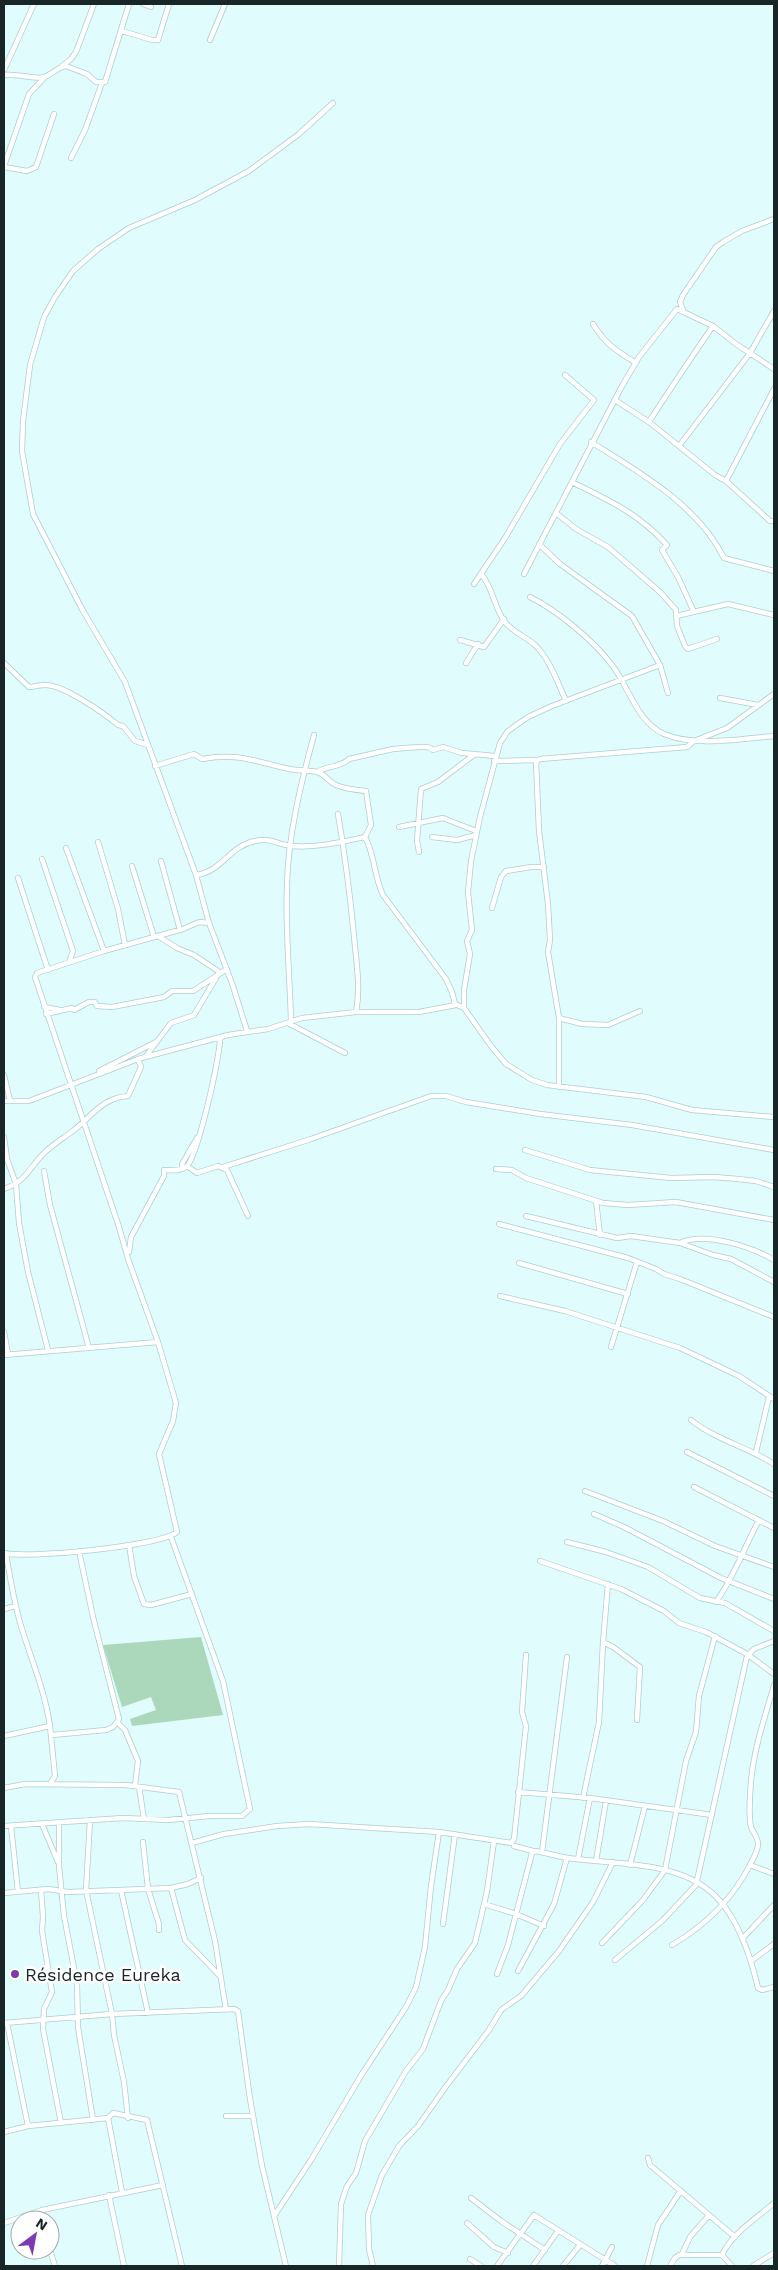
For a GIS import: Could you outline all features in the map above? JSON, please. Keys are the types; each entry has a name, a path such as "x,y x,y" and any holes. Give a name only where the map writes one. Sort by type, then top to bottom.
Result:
{"street":[{"path":"4,70 34,4"},
{"path":"54,114 36,167 27,171 4,166 29,94 45,77 74,56 94,4"},
{"path":"71,158 85,130 102,83 105,82 112,64 129,4"},
{"path":"143,4 151,7"},
{"path":"122,30 152,40 158,40 169,4"},
{"path":"210,40 225,4"},
{"path":"59,68 69,67 87,74 96,82 102,83"},
{"path":"4,75 17,74 30,77 45,77"},
{"path":"247,1031 228,972 209,923 196,875 125,682 82,609 33,514 22,451 26,392 36,341 44,317 73,271 98,249 129,228 195,200 249,171 299,134 333,103"},
{"path":"683,310 680,302 683,296 716,247 742,230 774,219"},
{"path":"524,574 591,442 636,363 671,314 677,309 683,310 713,326 774,369"},
{"path":"679,446 750,353 774,311"},
{"path":"593,324 608,345 636,363"},
{"path":"650,422 678,376 689,363 713,326"},
{"path":"474,584 505,538 560,444 594,400 564,375"},
{"path":"726,481 774,389"},
{"path":"615,400 650,422 726,481 763,515 774,521"},
{"path":"591,442 668,494 705,528 724,558 774,571"},
{"path":"572,482 630,511 651,527 667,545 662,550 678,577 694,612"},
{"path":"556,513 633,566 666,598 676,610 677,626 688,649 717,639"},
{"path":"540,544 560,564 632,616 660,665 668,693"},
{"path":"481,574 489,583 494,601 506,622 539,649 566,701"},
{"path":"530,597 545,605 592,644 611,663 645,720 666,735 694,741 774,736"},
{"path":"676,616 728,604 774,615"},
{"path":"460,640 478,644 482,648 486,646 504,619"},
{"path":"466,663 478,644"},
{"path":"4,663 29,688 44,684 75,695 118,725 123,726 135,741 148,745"},
{"path":"464,1008 464,990 470,954 467,941 472,930 468,892 476,833 500,743 514,726 528,717 660,665"},
{"path":"317,772 326,767 346,762 349,758 393,749 424,746 434,750 443,747 462,753 495,758 537,760 687,747 694,741 727,728 774,695"},
{"path":"720,698 758,705"},
{"path":"289,1023 287,885 291,846 314,735"},
{"path":"155,766 194,754 202,759 222,756 244,757 305,772 317,772 336,785 354,791 366,791 370,825 365,837 371,849 377,882 383,895 446,980 456,1005"},
{"path":"419,852 417,841 420,823 421,789 438,782 475,754"},
{"path":"537,760 538,831 544,867 550,940 548,952 559,1018 559,1087"},
{"path":"338,814 357,966 356,1012"},
{"path":"398,828 443,818 476,833"},
{"path":"432,837 457,840 476,833"},
{"path":"196,875 207,874 215,869 232,852 254,841 271,840 291,846 342,842 365,837"},
{"path":"98,842 118,909 125,945"},
{"path":"66,848 104,951"},
{"path":"42,859 73,951 69,962"},
{"path":"161,861 180,930"},
{"path":"132,866 156,936 194,955 218,975"},
{"path":"492,908 501,877 506,871 544,867"},
{"path":"18,878 48,970"},
{"path":"50,1784 54,1781 55,1776 52,1735 40,1683 16,1606 5,1554 45,1555 129,1545 171,1537 177,1532 159,1454 173,1421 176,1403 158,1342 128,1259 119,1226 35,977 37,973 104,951 180,930 198,922 209,923"},
{"path":"46,1014 72,1008 74,1010 89,1002 95,1002 96,1006 112,1007 164,997 172,991 195,990 218,975 228,972"},
{"path":"144,1057 172,1023 194,1015 218,975"},
{"path":"4,1102 29,1101 144,1057 228,1035 268,1029 318,1016 356,1012 419,1012 456,1005 464,1008 506,1064 538,1083 646,1097 692,1110 774,1117"},
{"path":"44,1007 61,1010"},
{"path":"559,1018 582,1024 608,1025 640,1011"},
{"path":"289,1023 345,1053"},
{"path":"220,1045 228,1035"},
{"path":"128,1259 129,1242 141,1215 164,1176 164,1170 178,1171 185,1167 195,1151 214,1078 220,1037"},
{"path":"97,1075 112,1064 156,1042"},
{"path":"4,1189 21,1181 50,1148 84,1123 93,1112 115,1097 128,1096 141,1067 138,1059"},
{"path":"4,1075 10,1101"},
{"path":"185,1167 196,1173 218,1166 223,1167 311,1139 431,1096 446,1096 466,1102 540,1114 632,1125 774,1150"},
{"path":"4,1137 7,1159 16,1184 19,1223 26,1261 48,1350"},
{"path":"525,1150 590,1170 671,1178 714,1176 756,1181 774,1187"},
{"path":"223,1167 229,1174 248,1216"},
{"path":"496,1169 512,1170 526,1178 596,1201 628,1205 676,1202 774,1220"},
{"path":"44,1171 50,1205 89,1348"},
{"path":"596,1201 600,1235"},
{"path":"526,1216 600,1235 680,1242 713,1255 731,1258 774,1282"},
{"path":"499,1224 537,1232 636,1262 774,1317"},
{"path":"680,1242 705,1237 774,1260"},
{"path":"611,1347 636,1262"},
{"path":"519,1263 628,1294"},
{"path":"500,1296 565,1311 680,1348 739,1376 772,1398 756,1452"},
{"path":"4,1332 6,1355 158,1342"},
{"path":"692,1420 714,1435 756,1452 774,1464"},
{"path":"687,1452 774,1496"},
{"path":"694,1487 774,1528"},
{"path":"585,1491 663,1520 715,1546 774,1567"},
{"path":"594,1514 624,1527 730,1583 774,1599"},
{"path":"716,1602 730,1583 740,1555 759,1520"},
{"path":"4,1826 90,1820 168,1820 242,1816 250,1810 223,1681 171,1537"},
{"path":"567,1542 606,1552 648,1567 700,1598 725,1603 774,1630"},
{"path":"129,1545 134,1576 144,1604 192,1594"},
{"path":"52,1735 106,1730 113,1727 117,1722 119,1713 100,1649 79,1551"},
{"path":"540,1561 608,1584 664,1611 679,1623 715,1636 747,1654 774,1674"},
{"path":"582,1798 599,1722 608,1584"},
{"path":"4,1609 16,1606"},
{"path":"602,1943 643,1900 665,1870 678,1810 686,1760 696,1732 700,1696 715,1636"},
{"path":"614,1960 662,1921 694,1887 712,1815 747,1654 754,1648 774,1641"},
{"path":"603,1642 614,1647 640,1667 637,1720"},
{"path":"192,1843 224,1834 277,1826 336,1824 440,1832 510,1843 513,1840 526,1726 522,1712 526,1655"},
{"path":"542,1852 551,1796 567,1657"},
{"path":"672,1945 702,1926 723,1905 750,1865 758,1844 751,1826 751,1779 759,1738 774,1685"},
{"path":"117,1722 125,1730 138,1761 137,1787 144,1819"},
{"path":"4,1735 50,1726"},
{"path":"4,1788 21,1785 50,1784 137,1787 178,1791 201,1878 226,2010"},
{"path":"518,1792 590,1798 712,1815"},
{"path":"578,1860 590,1798"},
{"path":"596,1861 606,1801"},
{"path":"630,1865 645,1806"},
{"path":"90,1820 86,1890 112,2014 114,2035 124,2082 128,2118"},
{"path":"60,1822 59,1866 64,1916 77,1984 77,2017 93,2120"},
{"path":"42,1824 59,1866"},
{"path":"11,1826 18,1892"},
{"path":"274,2216 362,2074 406,2008 416,1987 425,1946 432,1878 440,1832"},
{"path":"443,1924 455,1834"},
{"path":"339,2266 343,2194 356,2173 365,2141 406,2071 423,2049 441,2001 457,1969 473,1947 484,1904 494,1841"},
{"path":"143,1842 148,1889 159,1924 159,1930"},
{"path":"514,1846 578,1860 613,1862 665,1870 696,1881 723,1905 742,1939 751,1961 758,1988 762,1990 774,1987"},
{"path":"497,1974 508,1945 534,1851"},
{"path":"518,1971 544,1926 559,1892 567,1858"},
{"path":"373,2266 368,2249 368,2215 382,2175 399,2146 418,2126 502,2010 521,1996 559,1951 594,1902 613,1862"},
{"path":"750,1865 774,1874"},
{"path":"4,1893 41,1890 171,1888 188,1884 201,1878"},
{"path":"171,1888 185,1940 218,1972 222,1981"},
{"path":"41,1890 44,1917 42,1931 52,1992 45,2006 43,2020 61,2123"},
{"path":"122,1890 148,2013"},
{"path":"484,1904 516,1914 544,1926"},
{"path":"742,1939 774,1905"},
{"path":"751,1961 774,1944"},
{"path":"28,2126 5,2023 112,2014 237,2010 263,2170 286,2266"},
{"path":"4,2132 28,2126 108,2118 113,2113 128,2118 143,2119 148,2123 182,2266"},
{"path":"226,2116 253,2116"},
{"path":"108,2118 122,2192"},
{"path":"648,2158 650,2165 735,2237"},
{"path":"42,2210 163,2185"},
{"path":"647,2266 658,2225 680,2192"},
{"path":"109,2195 124,2266"},
{"path":"471,2198 501,2221 545,2250"},
{"path":"722,2255 735,2237 774,2203"},
{"path":"498,2266 534,2215 615,2266"},
{"path":"682,2254 690,2237 709,2215"},
{"path":"467,2223 494,2247 508,2253"},
{"path":"533,2266 558,2231"},
{"path":"564,2266 580,2245"},
{"path":"602,2266 612,2247"},
{"path":"753,2266 774,2253"},
{"path":"670,2266 674,2258 682,2254 722,2255 732,2266"},
{"path":"470,2259 481,2266"}],"green space":[{"path":"201,1637 223,1715 132,1726 130,1719 156,1710 151,1697 122,1707 103,1645"}],"place":[{"name":"Résidence Eureka","path":"15,1974"}]}
